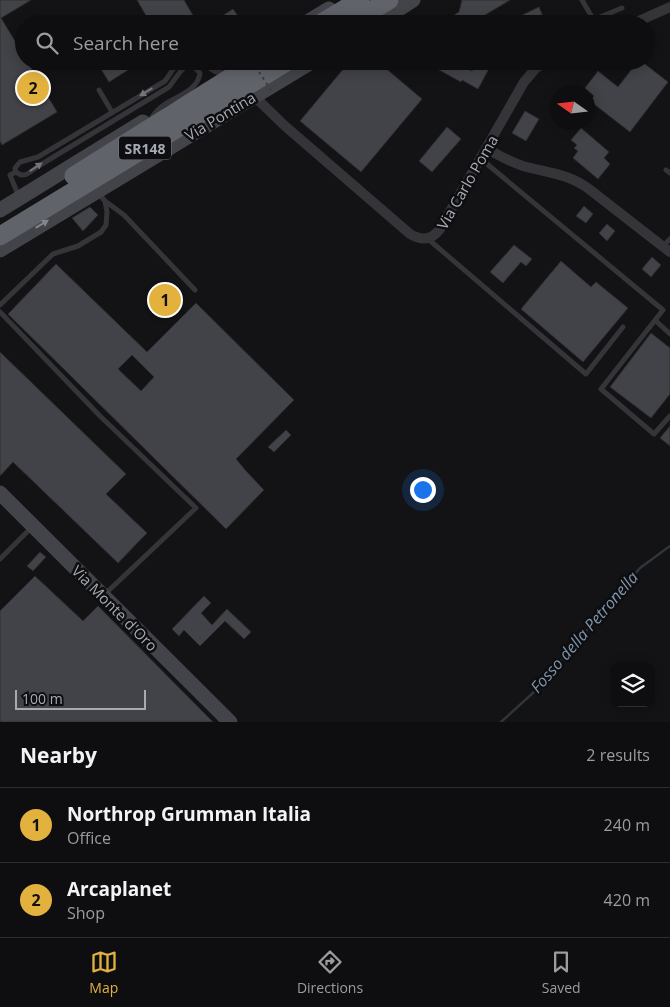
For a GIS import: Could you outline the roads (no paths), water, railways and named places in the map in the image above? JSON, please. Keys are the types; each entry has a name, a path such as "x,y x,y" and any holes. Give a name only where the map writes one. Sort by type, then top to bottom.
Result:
{"highway":[{"path":"335,15 360,0"},
{"path":"365,15 389,0"},
{"path":"380,15 398,0"},
{"name":"SR148","path":"2,228 243,70"},
{"name":"SR148","path":"2,228 273,70"}],"street":[{"path":"319,15 343,0"},
{"path":"390,15 413,0"},
{"path":"652,15 670,7"},
{"path":"2,228 19,197 229,70"},
{"name":"Via Pontina","path":"2,228 100,196 254,96 298,70"},
{"name":"Via Carlo Poma","path":"254,96 285,126 410,234 418,238 428,238 440,230 524,82 534,70"},
{"path":"487,149 520,165 553,172 577,180 668,246"},
{"name":"Via Monte d'Oro","path":"0,493 230,722"}],"lane":[{"path":"582,0 591,15"},
{"path":"608,15 622,8"},
{"path":"16,172 15,168 20,162 38,157 166,81 173,70"},
{"path":"19,197 10,175 16,172 23,175 27,174 37,166 170,87 183,70"},
{"path":"152,117 163,106 195,85 200,73 198,70"},
{"path":"213,70 224,73"},
{"path":"99,90 112,112"},
{"path":"481,159 663,310 600,389 654,434 670,416"},
{"path":"100,196 124,215 195,290"},
{"path":"0,305 49,257 61,250 78,246 101,232 106,225 107,216 100,196"},
{"path":"428,238 586,374 623,327"},
{"path":"0,312 100,416 196,508 103,596"},
{"path":"655,320 670,334"},
{"path":"0,559 33,526"}],"waterway":[{"name":"Fosso della Petronella","path":"501,722 534,692 640,568 670,546"}],"place":[{"name":"Arcaplanet","path":"33,88"},
{"name":"Northrop Grumman Italia","path":"165,300"}]}
